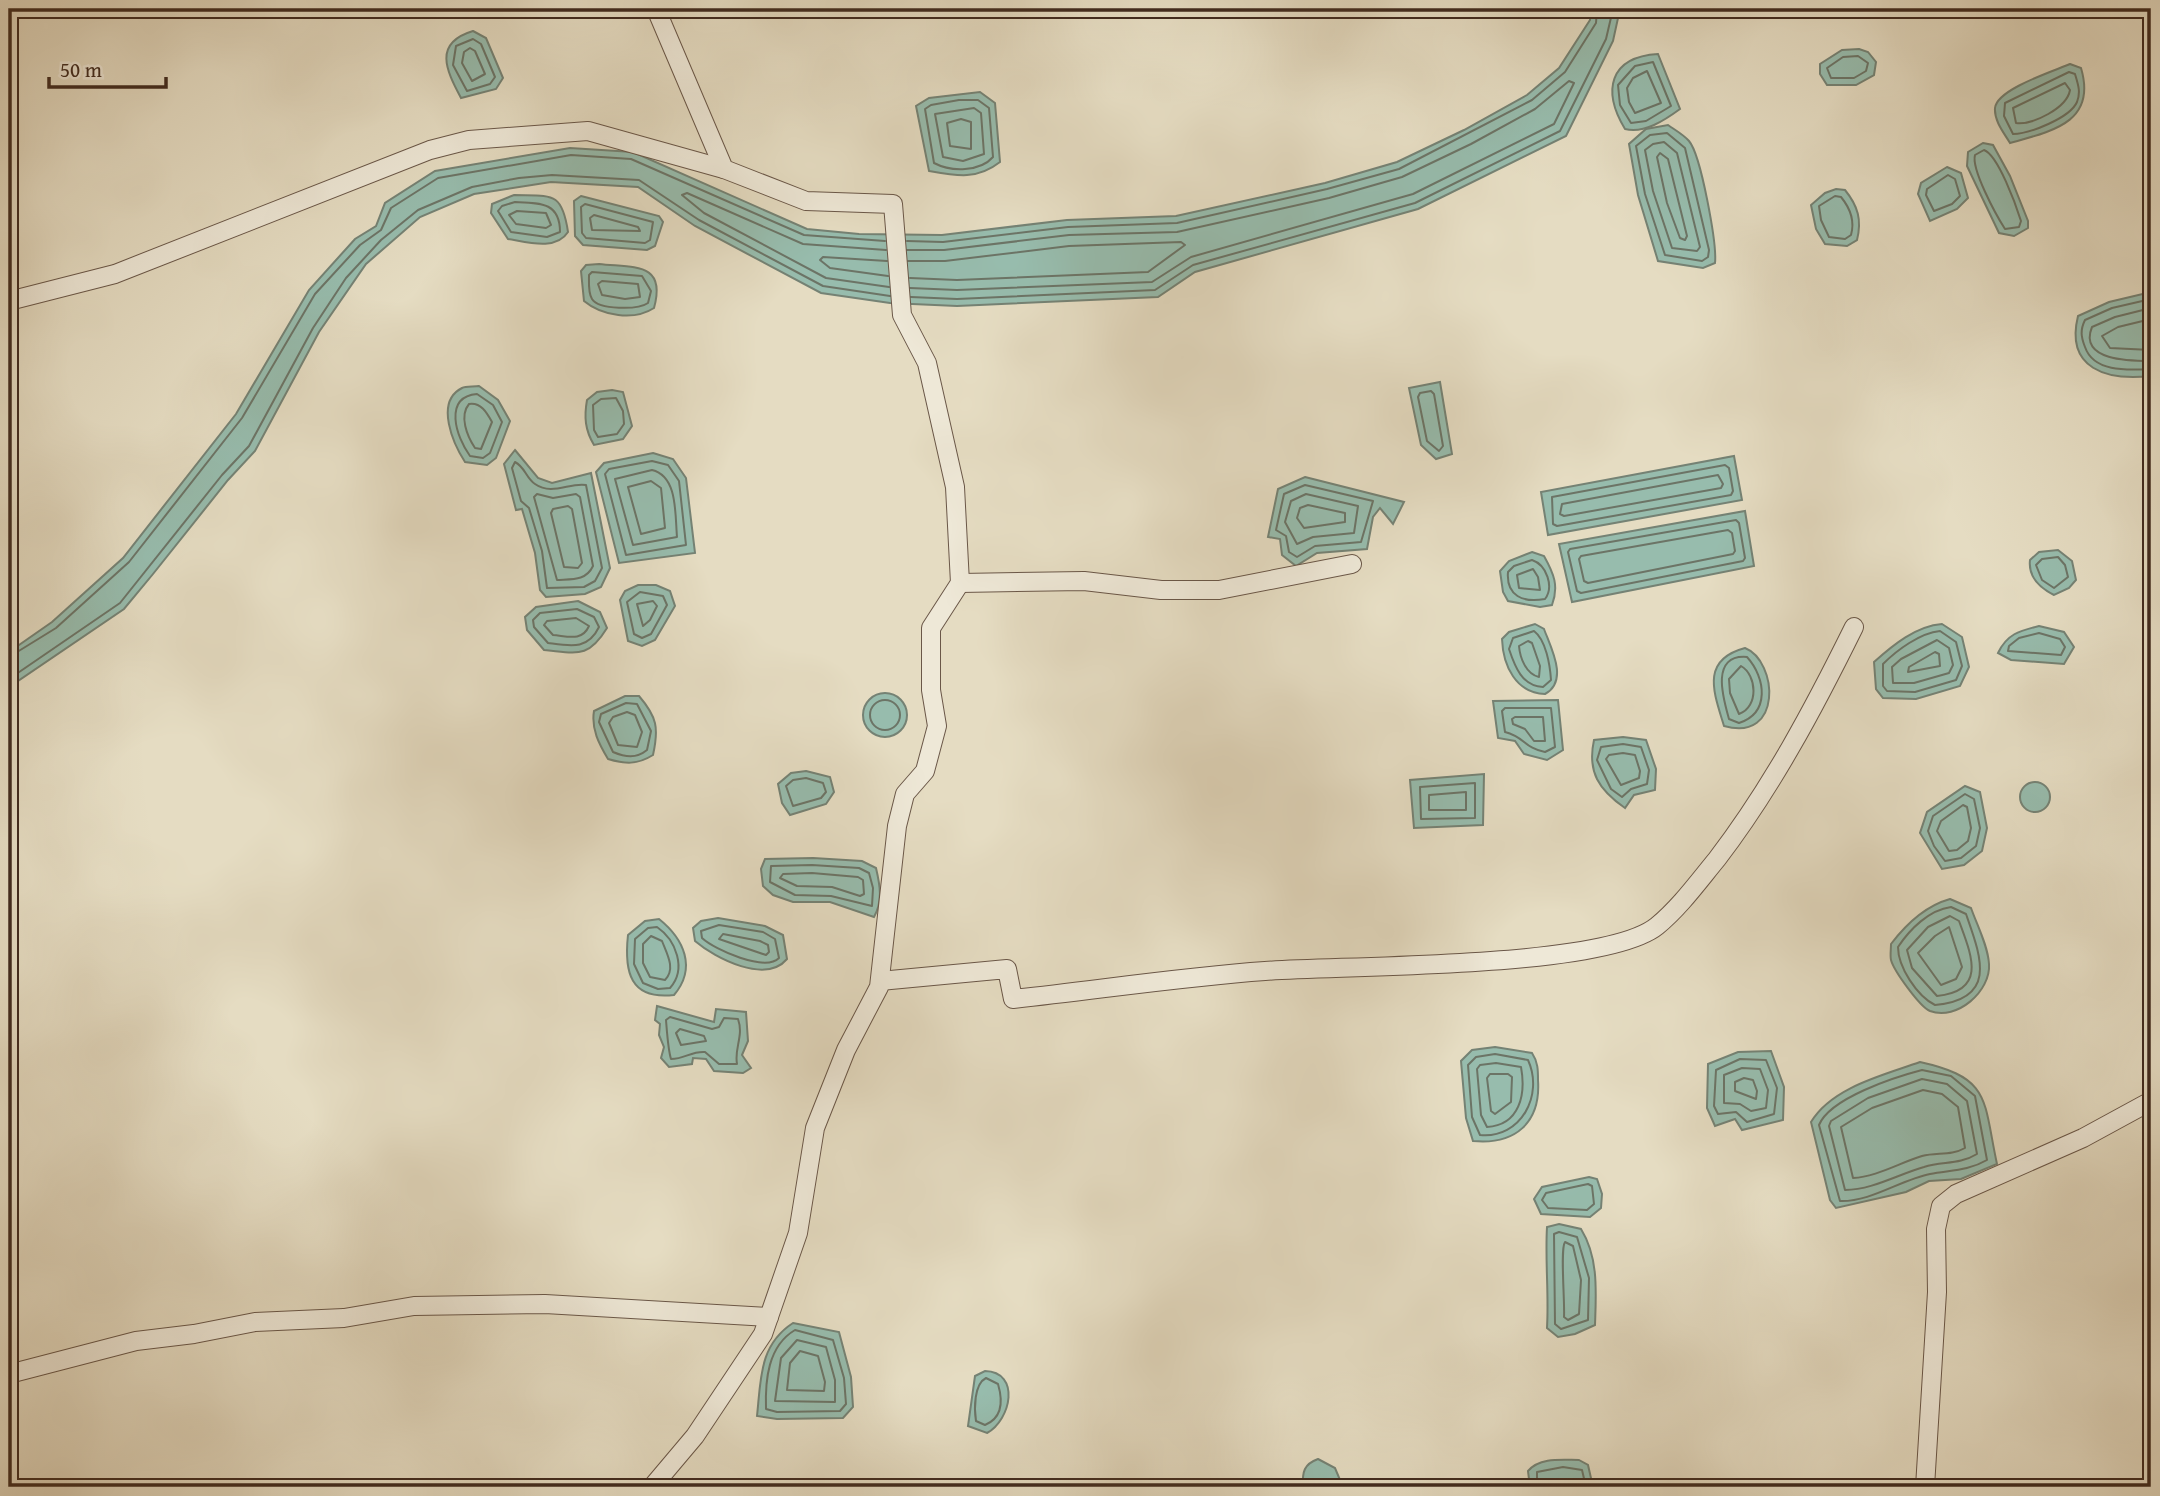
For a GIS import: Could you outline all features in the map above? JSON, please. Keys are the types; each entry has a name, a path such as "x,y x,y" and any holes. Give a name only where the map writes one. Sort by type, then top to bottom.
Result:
{"street":[{"path":"656,9 724,169"},
{"path":"9,302 115,274 430,150 469,140 588,131 724,169 806,201 893,204 902,315 927,363 955,488 960,583 932,628 931,690 937,726 925,771 905,794 897,826 880,981 846,1050 815,1128 798,1233 764,1334 695,1436 652,1487"},
{"path":"960,583 1084,580 1161,590 1219,590 1352,564"},
{"path":"880,981 1007,969 1013,999 1264,971 1504,959 1609,946 1655,928 1688,896 1741,828 1812,712 1854,627"},
{"path":"1925,1487 1937,1292 1936,1229 1941,1206 1956,1194 2083,1138 2151,1101"},
{"path":"9,1374 136,1341 194,1335 255,1322 344,1318 414,1306 545,1304 769,1317"},
{"path":"9,1482 10,1487"}],"water":[{"path":"1591,9 1620,9 1613,41 1566,136 1418,209 1195,272 1158,297 957,306 890,303 821,293 695,226 638,187 551,182 474,194 420,217 366,264 319,332 255,451 228,480 124,609 9,687 9,652 52,622 123,558 236,414 309,290 355,239 376,226 385,203 435,171 570,148 633,152 807,229 859,234 942,235 1067,220 1176,216 1325,183 1397,162 1464,130 1527,95 1559,68 1590,20"},
{"path":"473,31 486,38 503,78 496,89 461,98 446,58 452,43 460,36"},
{"path":"1859,49 1868,52 1876,62 1874,75 1856,85 1827,85 1820,74 1820,64 1842,50"},
{"path":"1658,54 1680,109 1647,128 1625,129 1614,102 1614,78 1629,62"},
{"path":"2070,64 2081,68 2084,86 2083,101 2077,112 2056,128 2010,143 1996,118 1995,108 1998,101 2015,88"},
{"path":"980,92 995,103 1000,162 975,174 958,175 929,171 916,106 929,98"},
{"path":"1668,125 1689,141 1694,149 1703,181 1715,263 1703,268 1658,261 1638,195 1629,144 1646,129"},
{"path":"1983,143 1993,145 2010,176 2028,221 2028,228 2014,236 1999,233 1967,166 1968,152"},
{"path":"1947,167 1961,173 1968,198 1957,209 1930,221 1918,194 1921,183"},
{"path":"1836,189 1845,190 1858,213 1857,240 1847,246 1825,244 1816,229 1811,205 1825,193"},
{"path":"514,195 553,198 562,209 568,232 563,238 549,243 508,239 491,213 492,204"},
{"path":"581,196 659,216 663,222 655,246 647,250 583,245 575,236 574,201"},
{"path":"586,265 634,267 651,274 656,282 657,293 654,308 637,314 618,315 600,310 584,301 581,271"},
{"path":"2151,292 2151,376 2119,376 2093,368 2084,360 2078,348 2078,316 2109,302"},
{"path":"1440,382 1452,454 1436,459 1421,445 1409,388"},
{"path":"479,386 498,400 510,421 496,458 487,465 465,462 449,424 449,403 454,395 464,387"},
{"path":"597,392 623,392 632,426 623,439 594,445 586,423 587,400"},
{"path":"515,450 538,478 552,483 591,473 610,568 601,587 585,594 546,597 540,590 535,553 522,509 516,510 504,464"},
{"path":"653,453 673,459 686,478 695,553 619,563 596,472 604,463"},
{"path":"1734,456 1742,500 1548,535 1541,492"},
{"path":"1305,477 1404,502 1393,524 1380,508 1373,517 1367,549 1317,553 1296,566 1282,555 1280,539 1268,537 1278,489"},
{"path":"1745,511 1754,566 1572,602 1559,544"},
{"path":"2058,550 2072,561 2076,580 2069,588 2054,595 2036,581 2031,572 2030,560 2039,552"},
{"path":"1532,552 1544,556 1553,574 1555,592 1552,605 1540,607 1508,601 1503,592 1500,571 1509,561"},
{"path":"638,585 656,585 670,591 675,606 655,640 642,646 628,641 620,600 625,591"},
{"path":"578,601 600,612 607,628 594,645 581,652 544,650 527,630 525,617 536,607"},
{"path":"1535,624 1544,629 1556,664 1556,681 1545,694 1526,689 1519,683 1508,668 1503,649 1502,639 1509,632"},
{"path":"1942,624 1962,637 1969,667 1960,686 1916,699 1883,698 1876,689 1874,662 1914,632"},
{"path":"2039,626 2064,632 2074,647 2064,664 2011,660 1998,653 2005,641 2014,634"},
{"path":"1745,648 1756,656 1764,668 1769,698 1765,712 1757,723 1743,728 1724,726 1714,690 1716,669 1731,653"},
{"path":"885,693 894,694 901,699 906,706 906,724 901,731 894,736 885,737 876,736 869,731 864,724 863,715 864,706 869,699 876,694"},
{"path":"625,696 639,696 650,710 656,737 653,755 625,763 608,759 595,730 594,711"},
{"path":"1558,700 1563,750 1547,760 1524,754 1515,741 1498,738 1493,701"},
{"path":"1623,737 1646,740 1656,769 1655,790 1634,795 1625,808 1602,787 1592,762 1594,740"},
{"path":"806,771 830,777 834,792 826,804 790,815 782,803 778,784 791,773"},
{"path":"1484,774 1483,825 1414,828 1410,780"},
{"path":"2035,782 2046,786 2050,797 2046,808 2035,812 2024,808 2020,797 2024,786"},
{"path":"1965,786 1980,792 1987,828 1982,851 1964,865 1942,869 1920,833 1927,812"},
{"path":"765,859 862,861 876,868 880,899 874,917 830,902 793,902 773,895 763,886 761,869"},
{"path":"1950,899 1971,908 1987,950 1989,964 1984,984 1970,1001 1951,1012 1940,1013 1926,1008 1908,988 1891,960 1891,944 1917,916"},
{"path":"718,918 765,926 783,935 787,959 778,966 754,969 715,955 695,941 693,928 701,921"},
{"path":"659,919 681,945 686,964 685,975 674,995 648,993 639,988 629,972 628,935 645,921"},
{"path":"657,1006 714,1022 716,1009 746,1012 748,1041 742,1055 751,1068 743,1073 714,1071 706,1059 693,1058 692,1064 669,1067 661,1058 664,1047 659,1035 660,1024 655,1020"},
{"path":"1495,1047 1532,1053 1538,1073 1535,1108 1530,1119 1513,1135 1488,1141 1473,1141 1466,1118 1461,1061 1472,1050"},
{"path":"1771,1051 1784,1087 1783,1120 1742,1130 1735,1119 1715,1126 1707,1108 1708,1064 1738,1052"},
{"path":"1920,1062 1943,1068 1972,1084 1985,1108 1997,1164 1961,1179 1929,1181 1906,1192 1836,1208 1830,1200 1811,1122 1820,1110 1845,1091 1875,1077"},
{"path":"1589,1177 1597,1179 1602,1194 1601,1208 1590,1217 1541,1214 1534,1199 1542,1187"},
{"path":"1559,1224 1581,1229 1587,1240 1594,1264 1596,1301 1595,1325 1575,1334 1558,1337 1547,1328 1547,1227"},
{"path":"793,1323 839,1332 851,1377 853,1407 843,1418 777,1419 757,1416 761,1376 768,1352 782,1332"},
{"path":"985,1371 996,1373 1004,1379 1008,1388 1002,1418 987,1433 968,1426 975,1376"},
{"path":"1318,1459 1335,1468 1343,1487 1303,1487 1305,1469"},
{"path":"1579,1460 1588,1465 1593,1487 1530,1487 1528,1471 1539,1463"}]}
